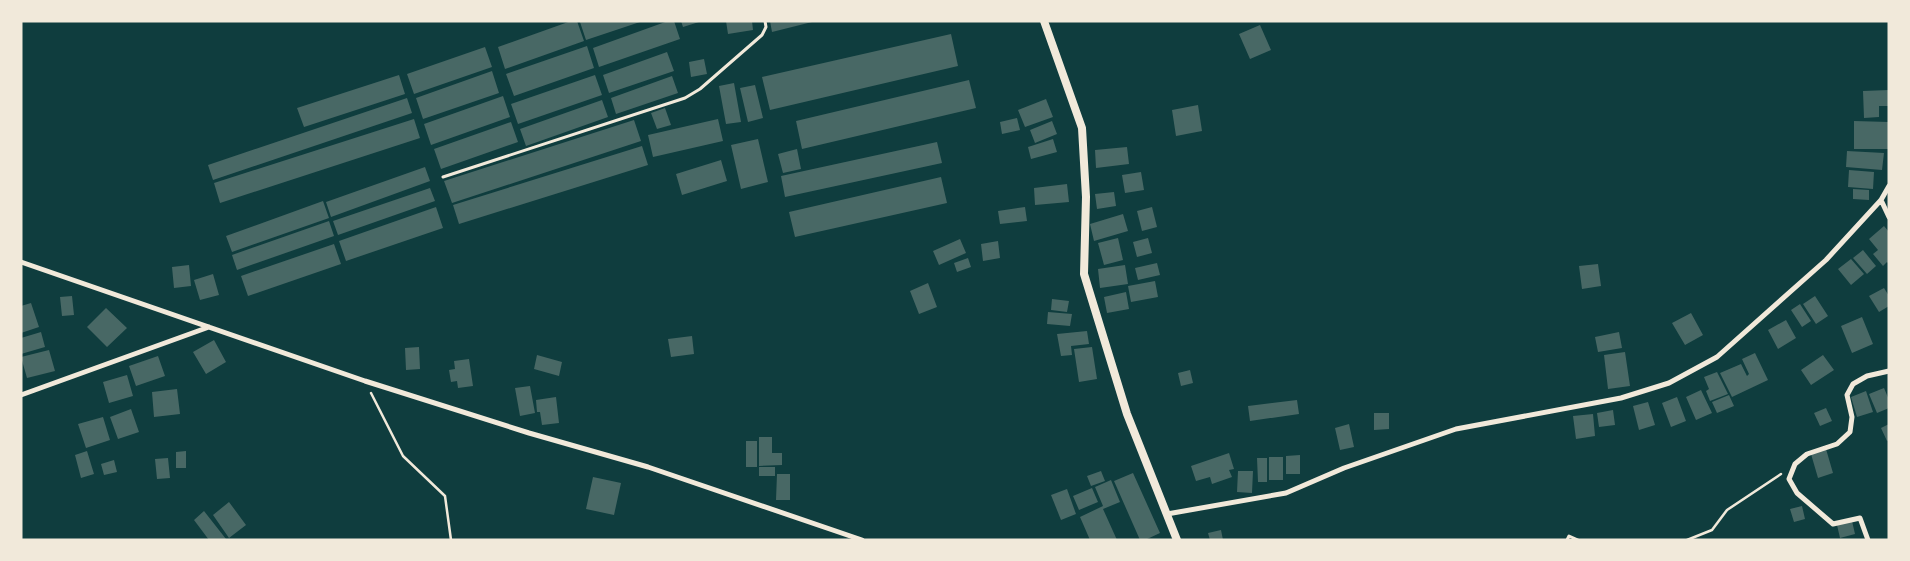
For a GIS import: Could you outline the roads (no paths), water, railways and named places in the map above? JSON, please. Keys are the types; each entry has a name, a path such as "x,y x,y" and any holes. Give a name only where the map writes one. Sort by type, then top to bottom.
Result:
{"street":[{"path":"1044,21 1082,128 1086,197 1084,274 1127,414 1177,540"},
{"path":"1167,514 1286,494 1344,468 1456,429 1621,398 1669,382 1717,357 1826,260 1881,200 1889,186"},
{"path":"1881,200 1889,217"},
{"path":"21,262 365,381 529,433 648,468 862,540"},
{"path":"21,395 209,327"},
{"path":"1868,540 1860,518 1833,524 1797,493 1789,479 1795,464 1807,454 1838,444 1850,432 1852,417 1847,395 1853,384 1867,376 1889,371"}],"lane":[{"path":"443,177 685,98 700,89 762,34 766,27 765,21"},
{"path":"1567,540 1569,536 1578,540"}]}
